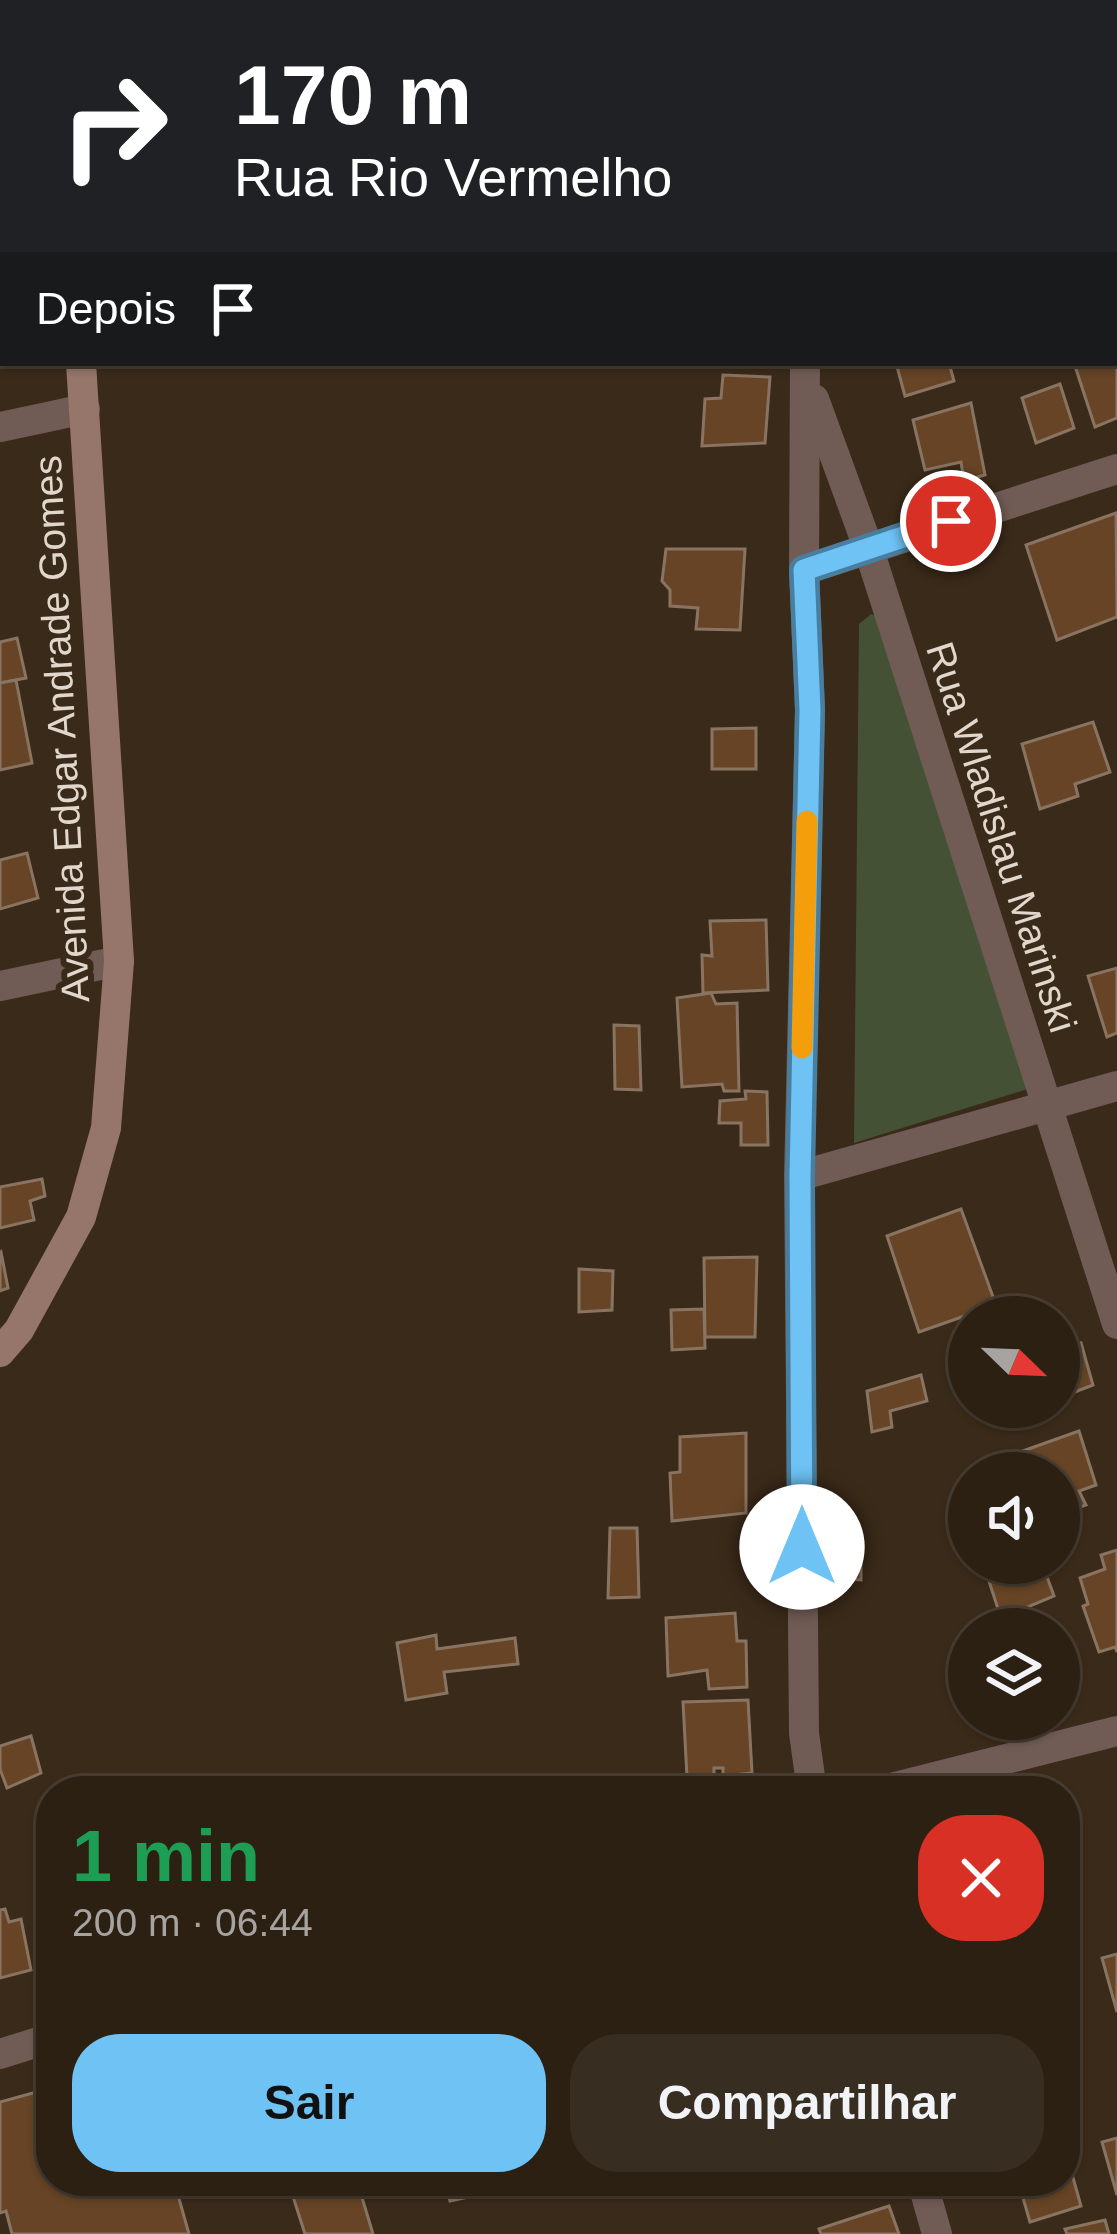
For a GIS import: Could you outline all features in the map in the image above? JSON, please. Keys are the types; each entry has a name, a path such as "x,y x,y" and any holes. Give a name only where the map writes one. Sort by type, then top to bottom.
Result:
{"main road":[{"name":"Avenida Edgar Andrade Gomes","path":"0,1352 19,1330 81,1217 106,1128 119,961 81,366"}],"street":[{"path":"805,370 804,570 810,710 800,1176 804,1733 810,1776"},
{"name":"Rua Wladislau Marinski","path":"805,370 868,547 1117,1324"},
{"path":"0,427 85,410"},
{"path":"804,570 1117,469"},
{"path":"0,986 119,961"},
{"path":"800,1176 1117,1086"},
{"path":"938,1776 1117,1731"},
{"path":"0,2054 36,2043"},
{"path":"926,2196 937,2234"}],"green space":[{"path":"871,614 880,617 1028,1089 854,1143 859,624"}],"building":[{"path":"897,366 950,366 954,381 905,396"},
{"path":"1075,366 1117,366 1117,418 1095,427"},
{"path":"723,375 770,377 765,443 702,446 705,399 721,398"},
{"path":"1060,384 1074,428 1036,443 1022,398"},
{"path":"971,403 985,475 964,481 961,462 925,470 913,420"},
{"path":"1116,513 1117,617 1057,640 1026,545"},
{"path":"666,549 745,549 740,630 696,629 698,608 670,606 670,590 662,581"},
{"path":"17,638 26,678 0,683 0,642"},
{"path":"16,680 32,763 0,770 0,683"},
{"path":"1093,722 1110,772 1075,784 1078,796 1040,809 1022,744"},
{"path":"756,728 756,769 712,769 712,729"},
{"path":"27,853 38,898 0,909 0,860"},
{"path":"766,920 768,990 703,993 702,955 712,956 710,921"},
{"path":"1117,968 1117,1033 1107,1037 1088,976"},
{"path":"711,993 716,1004 737,1003 739,1091 724,1091 722,1084 682,1087 677,998"},
{"path":"614,1025 639,1026 641,1090 615,1089"},
{"path":"745,1091 767,1092 768,1145 741,1145 741,1123 719,1123 720,1101 746,1099"},
{"path":"42,1179 45,1196 30,1201 34,1220 0,1228 0,1187"},
{"path":"961,1209 993,1296 948,1296 948,1322 919,1332 887,1236"},
{"path":"0,1253 8,1288 0,1291"},
{"path":"757,1257 755,1337 705,1337 704,1258"},
{"path":"579,1269 613,1271 612,1310 579,1312"},
{"path":"704,1309 705,1348 672,1350 671,1310"},
{"path":"1080,1343 1093,1385 1080,1390"},
{"path":"921,1375 927,1401 890,1411 892,1427 872,1432 867,1391"},
{"path":"1079,1431 1096,1485 1080,1491 1080,1452 1020,1452"},
{"path":"746,1433 746,1513 672,1521 670,1473 680,1472 680,1437"},
{"path":"610,1528 637,1528 639,1597 608,1598"},
{"path":"861,1544 861,1580 848,1579 847,1545"},
{"path":"1117,1550 1117,1652 1115,1647 1099,1652 1083,1606 1088,1604 1080,1578 1105,1569 1101,1555"},
{"path":"990,1584 1050,1584 1054,1596 1025,1608 998,1608"},
{"path":"735,1613 737,1641 746,1641 747,1687 709,1689 707,1670 668,1676 666,1618"},
{"path":"436,1635 437,1649 515,1638 518,1664 444,1672 447,1693 406,1700 397,1643"},
{"path":"748,1700 752,1773 723,1776 723,1768 714,1768 714,1776 687,1776 683,1702"},
{"path":"31,1736 41,1773 7,1788 0,1769 0,1746"},
{"path":"5,1909 9,1922 21,1919 31,1970 0,1978 0,1910"},
{"path":"1117,1954 1117,2012 1102,1958"},
{"path":"36,2092 36,2196 178,2196 189,2234 12,2234 6,2211 0,2213 0,2102"},
{"path":"1117,2138 1117,2195 1102,2142"},
{"path":"293,2196 362,2196 373,2234 305,2234"},
{"path":"1022,2196 1078,2196 1081,2206 1030,2222"},
{"path":"889,2206 899,2234 821,2234 819,2229"},
{"path":"1105,2220 1109,2234 1067,2234 1065,2229"}],"slow traffic":[{"path":"802,1048 807,821"}],"route":[{"path":"802,1547 800,1176 810,710 804,570 951,521"}]}
